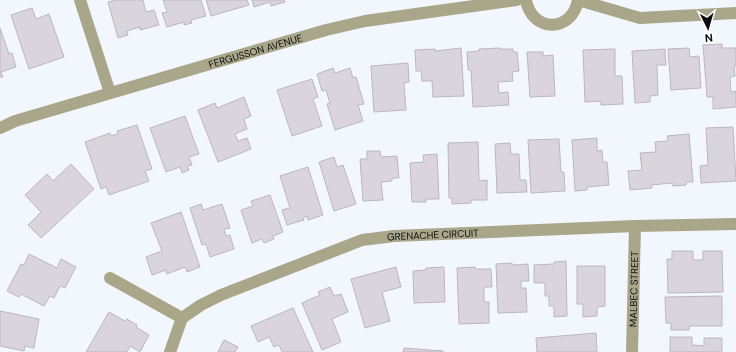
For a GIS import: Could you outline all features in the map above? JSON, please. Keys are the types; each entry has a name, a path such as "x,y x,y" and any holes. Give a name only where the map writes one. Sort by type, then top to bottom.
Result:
{"street":[{"path":"80,0 110,93"},
{"name":"FERGUSSON AVENUE","path":"0,128 15,121 333,28 365,21 517,0"},
{"path":"526,0 527,8 532,16 538,21 547,25 564,22 571,17 576,9 578,0 640,18 736,13"},
{"name":"GRENACHE CIRCUIT","path":"182,318 201,305 221,295 362,240 394,236 635,226 736,224"},
{"name":"MALBEC STREET","path":"632,352 635,226"},
{"path":"110,278 182,318 170,352"}],"building":[{"path":"116,0 143,0 146,12 154,10 159,25 140,30 140,27 127,31 128,35 118,38 108,2"},
{"path":"163,0 201,0 206,16 191,20 192,23 184,25 184,22 167,27 162,13 167,12"},
{"path":"206,0 247,0 249,5 211,16"},
{"path":"252,0 284,0 285,2 271,6 270,2 254,7"},
{"path":"32,8 36,19 49,14 64,57 29,69 11,15"},
{"path":"0,28 9,54 12,53 16,67 1,72 3,77 0,77"},
{"path":"722,44 722,48 736,48 736,66 734,67 735,76 730,77 731,92 736,91 736,107 713,109 713,97 707,97 703,45"},
{"path":"461,48 464,96 433,97 432,81 422,81 421,71 416,71 415,50 435,49 435,51"},
{"path":"689,48 690,57 699,56 701,88 671,90 668,49"},
{"path":"479,49 513,49 513,52 517,52 519,71 512,72 513,81 498,82 499,93 508,92 509,105 473,107 471,70 468,70 467,52 479,51"},
{"path":"615,49 615,76 622,76 623,104 601,105 601,101 585,102 583,50"},
{"path":"665,49 666,65 657,65 658,95 650,96 650,102 635,103 632,51"},
{"path":"527,52 543,52 543,56 553,55 555,96 530,97"},
{"path":"408,63 409,82 404,83 406,110 374,112 371,66"},
{"path":"333,68 335,73 350,68 353,78 356,77 364,104 358,105 363,121 335,130 327,104 330,103 326,90 322,91 317,74"},
{"path":"312,79 318,97 313,99 322,126 292,136 277,90"},
{"path":"244,97 251,116 244,119 247,129 235,134 238,141 247,138 251,149 218,162 198,110 215,103 217,108"},
{"path":"185,116 199,154 189,157 192,165 187,166 189,170 182,173 180,167 166,172 150,128"},
{"path":"137,125 152,169 145,171 149,181 109,195 106,187 101,189 85,142 110,133 111,136 118,134 117,131"},
{"path":"733,127 736,181 701,183 700,166 708,165 706,128"},
{"path":"689,134 693,182 686,182 686,185 673,186 672,183 651,185 652,188 630,190 628,171 642,170 640,153 656,152 655,142 668,141 667,136"},
{"path":"597,138 597,151 602,150 603,162 607,162 609,185 587,187 587,190 575,191 572,140"},
{"path":"559,139 561,172 564,172 565,191 531,193 528,140"},
{"path":"478,142 479,181 487,180 487,200 471,200 471,203 452,204 452,198 449,198 448,143"},
{"path":"510,143 511,154 519,154 520,180 526,180 527,192 497,193 495,144"},
{"path":"367,151 380,151 381,157 397,156 399,178 392,178 392,181 381,182 383,200 363,201 360,159 367,159"},
{"path":"437,154 439,199 426,199 426,202 412,202 410,163 424,162 423,155"},
{"path":"334,157 337,167 343,165 356,204 334,211 319,162"},
{"path":"71,164 94,189 41,238 28,225 41,212 25,195 47,174 53,181"},
{"path":"308,167 323,215 308,220 307,216 303,218 304,220 287,225 282,210 290,208 280,176"},
{"path":"270,195 283,232 273,236 274,239 264,243 262,239 252,243 241,210 253,206 251,201"},
{"path":"201,204 203,210 222,204 230,228 224,229 226,236 230,235 234,249 210,257 206,244 202,245 190,208"},
{"path":"181,212 200,267 187,272 185,267 167,274 166,270 152,275 146,257 162,251 151,223"},
{"path":"672,251 693,251 693,260 703,260 703,251 722,251 723,292 668,293 667,259 672,259"},
{"path":"29,254 57,268 61,259 76,267 65,288 60,286 54,298 50,296 44,306 21,294 19,297 7,291 21,264 24,265"},
{"path":"566,261 567,316 554,317 554,306 549,306 549,296 545,296 545,283 534,283 534,265 554,264 554,262"},
{"path":"512,263 512,265 528,264 529,281 521,281 521,288 526,288 527,312 498,313 496,264"},
{"path":"577,266 605,266 605,306 597,307 597,316 583,317 583,304 577,304"},
{"path":"396,267 401,287 382,292 390,321 365,328 351,279"},
{"path":"444,267 445,302 414,303 413,271 426,270 426,268"},
{"path":"475,267 475,269 491,269 492,287 484,287 484,302 489,302 489,323 459,324 457,268"},
{"path":"330,287 334,296 341,294 348,312 332,319 341,342 322,350 302,303 320,295 318,292"},
{"path":"722,296 722,326 689,326 689,330 671,330 671,323 666,323 665,297"},
{"path":"293,308 313,352 282,352 279,345 274,347 269,337 258,342 251,326"},
{"path":"0,311 39,319 34,348 25,346 24,351 0,346"},
{"path":"109,312 125,321 127,319 149,335 140,352 130,346 127,352 86,352"},
{"path":"596,333 597,352 537,352 536,338"},
{"path":"670,337 692,337 692,345 704,346 704,338 722,338 722,352 670,352"},
{"path":"224,340 238,347 235,352 218,352"},
{"path":"404,348 443,351 443,352 403,352"}]}
